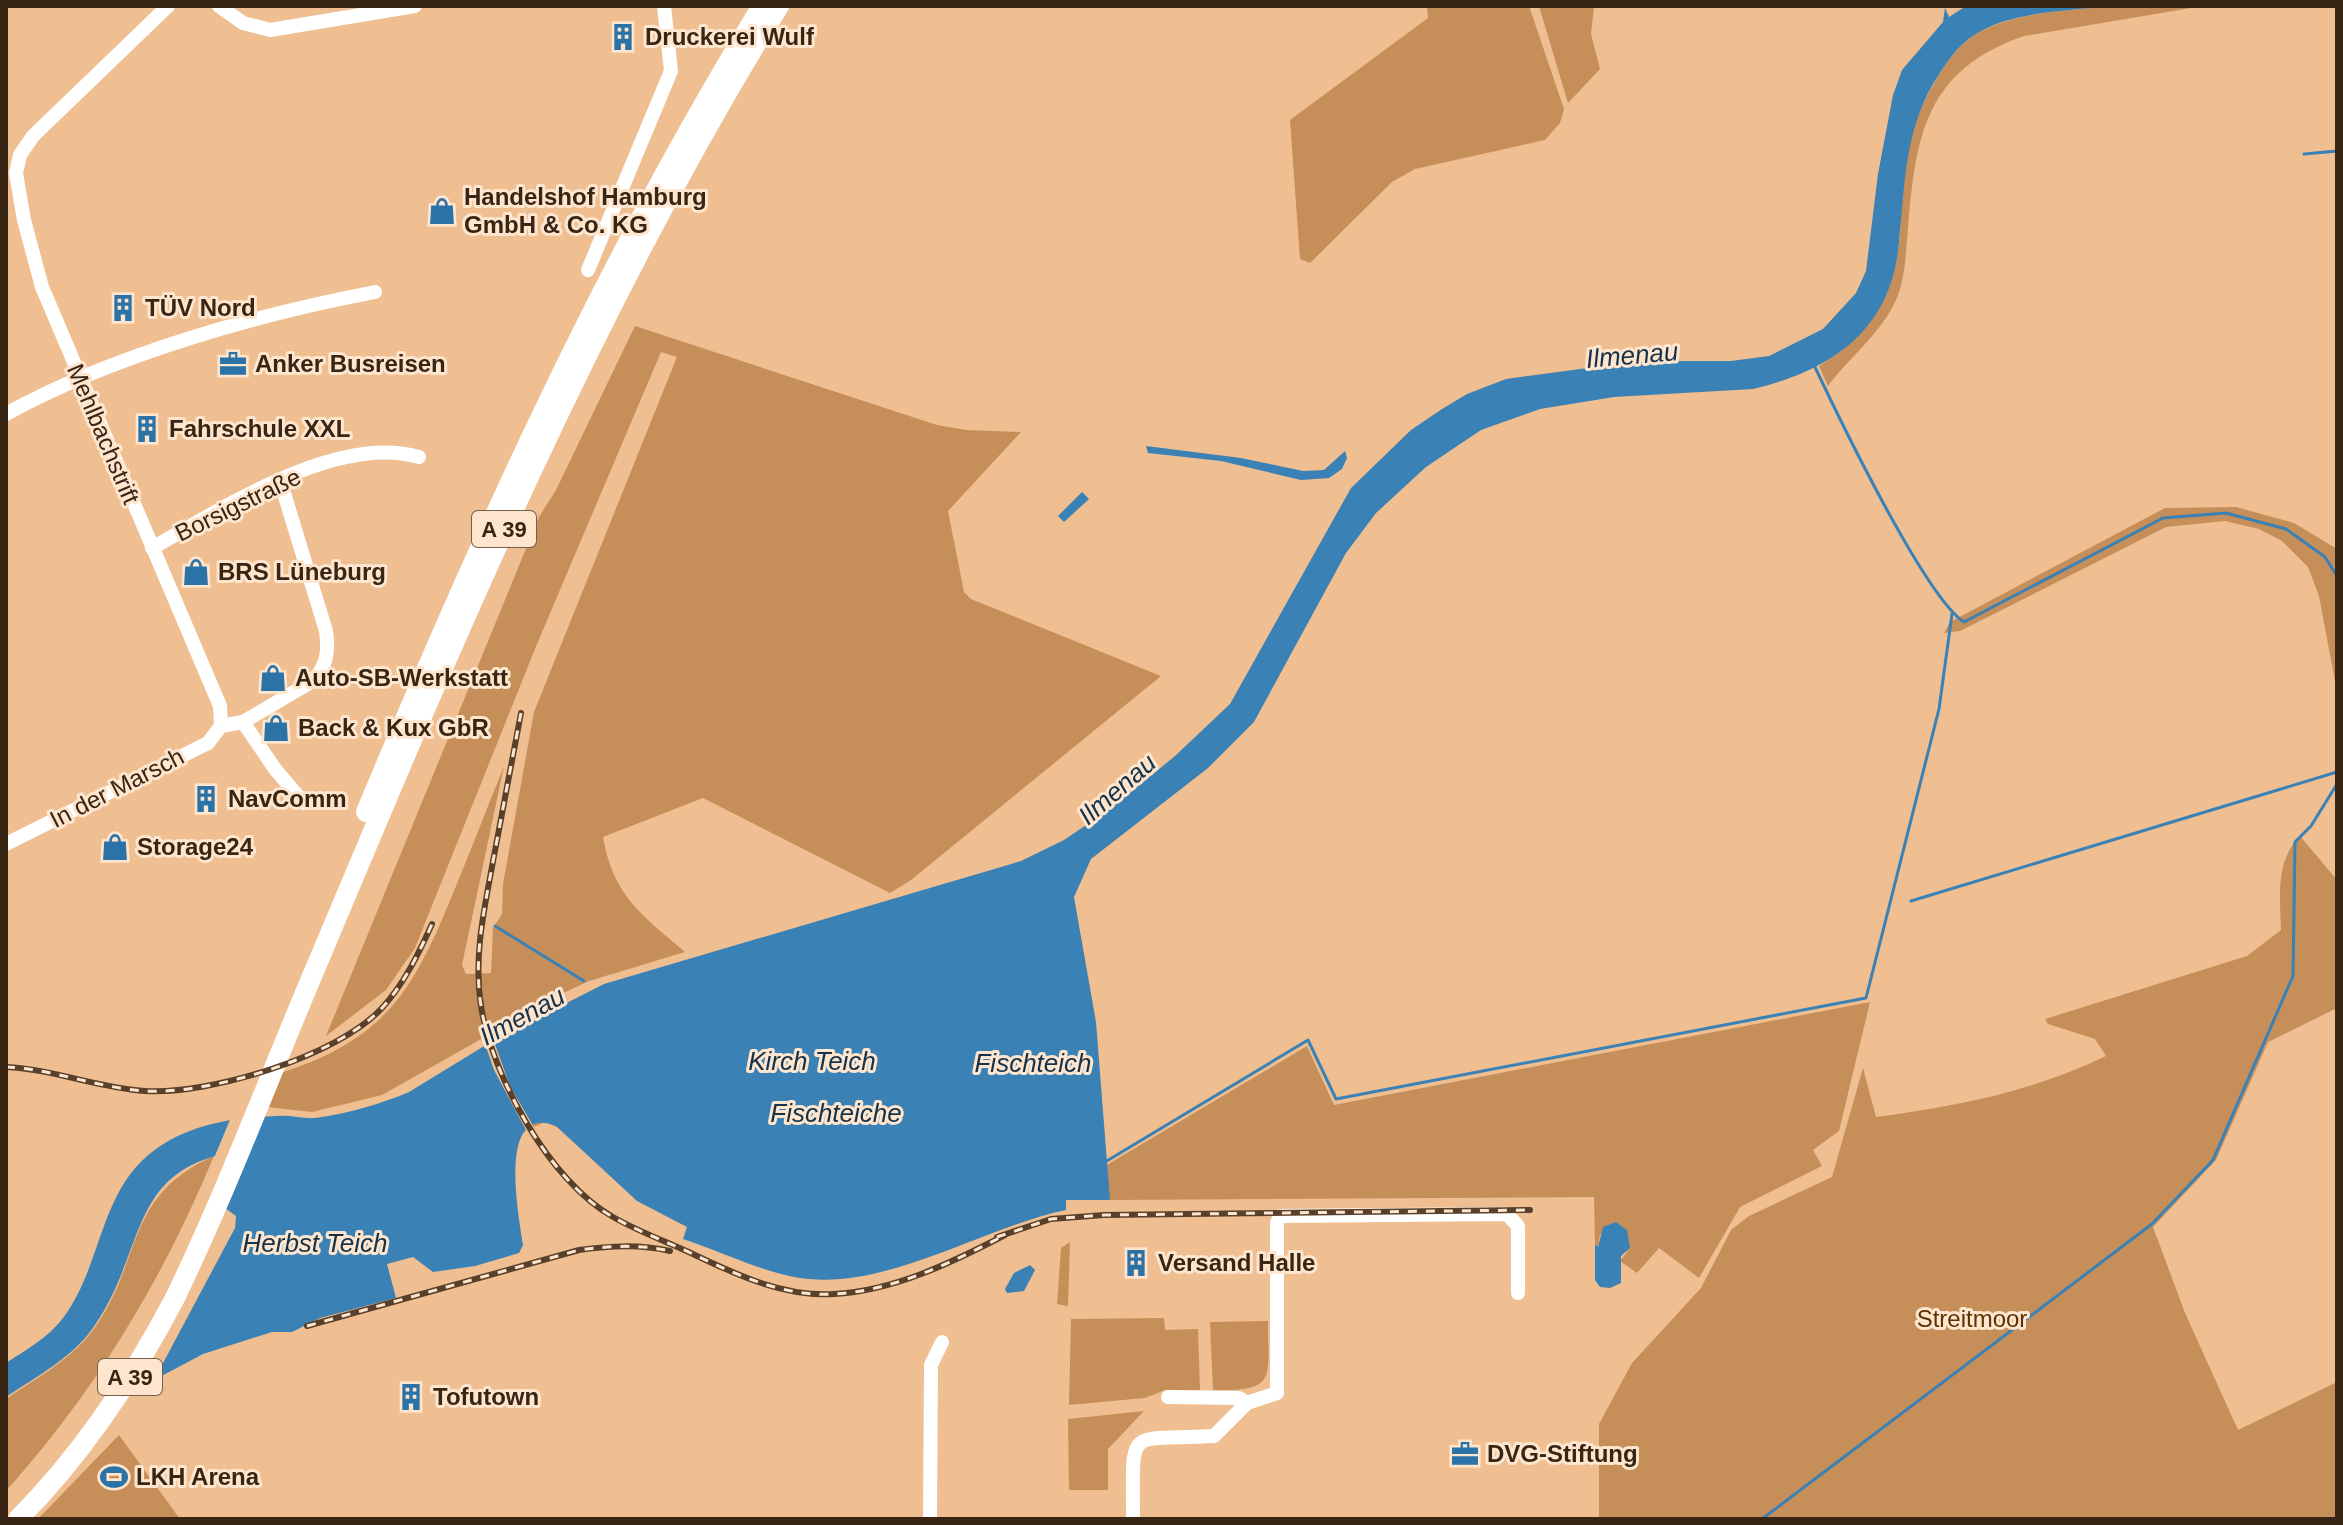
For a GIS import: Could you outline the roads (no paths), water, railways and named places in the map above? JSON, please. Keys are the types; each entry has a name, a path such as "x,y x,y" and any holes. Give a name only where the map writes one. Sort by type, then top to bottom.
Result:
{"highway":[{"name":"A 39","path":"18,1519 64,1467 128,1381 175,1298 204,1218 423,676 541,414 678,149 762,6"},
{"name":"A 39","path":"280,1033 554,422 691,157 779,6"},
{"name":"A 39","path":"6,1512 54,1460 117,1375 204,1218"}],"street":[{"name":"Mehlbachstrift","path":"168,6 33,136 20,155 17,188 33,256 79,378 220,706 221,726"},
{"path":"219,6 243,23 270,30 415,6"},
{"path":"588,270 671,71 664,6"},
{"path":"6,414 79,378 260,318 375,292"},
{"name":"Borsigstraße","path":"152,548 280,480 319,466 396,450 419,457"},
{"path":"221,726 243,722 311,682 324,667 327,657 326,631 280,480"},
{"path":"243,722 275,769 304,803"},
{"name":"In der Marsch","path":"6,844 208,743 221,726"},
{"path":"1133,1519 1136,1444 1146,1437 1214,1436 1247,1403 1277,1393 1277,1223 1280,1216 1507,1214 1518,1226 1518,1293"},
{"path":"930,1519 931,1365 942,1342"},
{"path":"1168,1397 1239,1398 1247,1403"}],"water":[{"name":"Fischteiche","path":"1966,6 2106,6 2039,14 1990,26 1963,44 1952,56 1933,84 1916,122 1905,180 1894,273 1871,322 1853,341 1809,370 1753,389 1614,397 1540,409 1481,430 1426,467 1376,513 1346,553 1254,722 1208,768 1091,859 1074,897 1096,1022 1110,1200 1066,1200 1066,1210 896,1268 827,1280 794,1277 751,1265 683,1239 687,1227 637,1201 556,1126 537,1123 525,1131 518,1146 516,1189 523,1245 519,1253 475,1266 433,1272 413,1257 387,1264 396,1298 320,1318 292,1332 272,1332 203,1354 154,1380 235,1228 236,1216 225,1208 248,1150 209,1158 180,1172 160,1190 146,1213 112,1295 95,1325 66,1356 6,1397 6,1363 44,1337 63,1318 86,1275 123,1185 137,1166 170,1140 230,1120 283,1116 315,1118 387,1101 409,1092 494,1040 604,984 1021,861 1064,840 1114,806 1175,756 1230,704 1351,488 1411,430 1442,409 1467,394 1506,379 1640,361 1731,361 1769,356 1823,329 1856,293 1866,271 1878,174 1893,95 1902,70 1943,22 1945,8 1949,17"},
{"path":"1146,446 1241,458 1303,471 1324,470 1345,451 1347,458 1342,469 1329,478 1301,480 1221,461 1148,453"},
{"path":"1082,492 1089,499 1064,522 1058,516"},
{"path":"1616,1222 1627,1230 1630,1248 1621,1256 1621,1283 1610,1288 1600,1287 1595,1280 1595,1244 1598,1247 1603,1227"},
{"path":"1030,1265 1035,1270 1024,1291 1007,1293 1005,1289 1014,1273"}],"waterway":[{"path":"2304,154 2337,151"},
{"path":"1814,365 1906,543 1947,606 1964,622 2163,518 2226,513 2286,529 2325,557 2337,576"},
{"path":"1105,1162 1308,1040 1336,1099 1866,998 1939,709 1952,614"},
{"path":"1911,901 2337,772"},
{"path":"1762,1519 2152,1224 2213,1160 2293,976 2295,842 2311,826 2337,784"},
{"path":"495,926 584,981"}],"railway":[{"path":"521,713 484,912 479,949 479,987 487,1034 497,1064 528,1125 567,1179 590,1201 633,1227 745,1277 798,1292 856,1292 901,1281 944,1265 1005,1235"},
{"path":"6,1067 145,1091 203,1086 271,1069 336,1042 362,1026 382,1008 404,979 432,924"},
{"path":"997,1237 1051,1219 1104,1215 1530,1210"},
{"path":"307,1326 579,1250 624,1246 670,1251"}],"place":[{"name":"Druckerei Wulf","path":"623,37"},
{"name":"Handelshof Hamburg GmbH & Co. KG","path":"442,211"},
{"name":"TÜV Nord","path":"123,308"},
{"name":"Anker Busreisen","path":"233,364"},
{"name":"Fahrschule XXL","path":"147,429"},
{"name":"BRS Lüneburg","path":"196,572"},
{"name":"Auto-SB-Werkstatt","path":"273,678"},
{"name":"Back & Kux GbR","path":"276,728"},
{"name":"NavComm","path":"206,799"},
{"name":"Storage24","path":"115,847"},
{"name":"Versand Halle","path":"1136,1263"},
{"name":"Tofutown","path":"411,1397"},
{"name":"DVG-Stiftung","path":"1465,1454"},
{"name":"LKH Arena","path":"114,1477"}],"water label":[{"name":"Ilmenau","path":"1632,355"},
{"name":"Ilmenau","path":"1117,789"},
{"name":"Ilmenau","path":"522,1016"},
{"name":"Kirch Teich","path":"812,1061"},
{"name":"Fischteich","path":"1033,1063"},
{"name":"Herbst Teich","path":"315,1243"}],"park label":[{"name":"Streitmoor","path":"1972,1319"}]}
